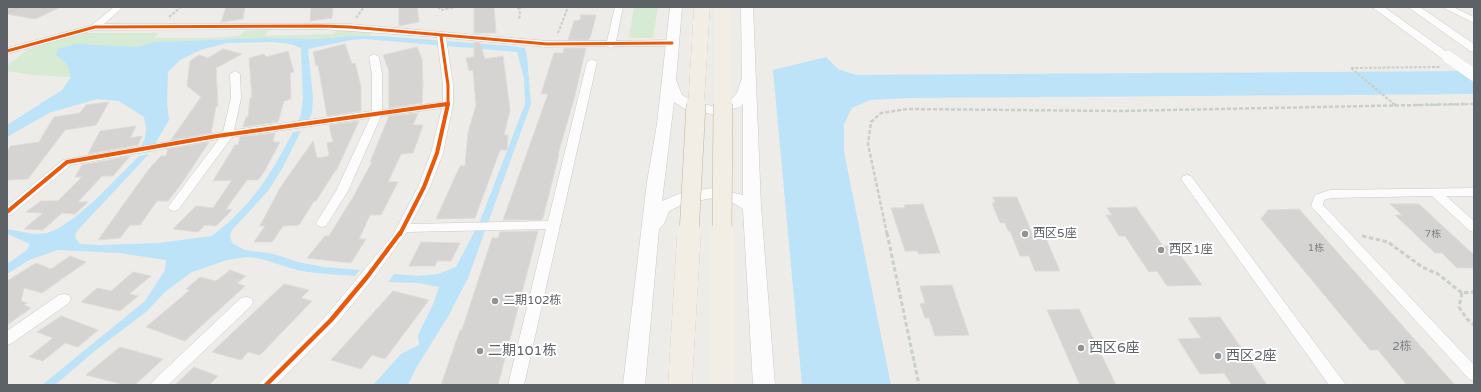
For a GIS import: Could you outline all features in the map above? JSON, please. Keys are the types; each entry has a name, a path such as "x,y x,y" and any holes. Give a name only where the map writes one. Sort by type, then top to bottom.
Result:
{"highway":[{"path":"680,385 702,7"},
{"path":"722,385 723,7"}],"main road":[{"path":"634,385 655,182 665,124 670,79 676,7"},
{"path":"747,7 752,207 764,385"},
{"path":"670,79 676,98 690,106 712,110 735,104 744,94 749,77"},
{"path":"651,232 662,208 681,198 713,193 741,200 752,207"}],"street":[{"path":"95,26 119,7"},
{"path":"611,45 619,7"},
{"path":"1377,7 1446,62 1474,75"},
{"path":"1413,7 1474,49"},
{"path":"1446,7 1474,20"},
{"path":"10,51 95,26 321,26 350,27 442,41 611,45 672,43"},
{"path":"266,385 336,314 367,277 398,237 424,187 437,153 448,104 448,85 442,41"},
{"path":"322,223 342,191 377,114 377,74 374,57"},
{"path":"516,385 592,62"},
{"path":"174,207 228,135 236,98 235,74"},
{"path":"7,212 67,162 228,135 448,104"},
{"path":"1187,179 1338,385"},
{"path":"1474,192 1330,194 1319,198 1317,206 1474,375"},
{"path":"1435,193 1474,228"},
{"path":"403,228 553,225"},
{"path":"7,339 64,299"},
{"path":"158,385 246,302"}],"path":[{"path":"7,13 21,7"},
{"path":"438,7 441,10 456,7"},
{"path":"519,20 518,7 526,7"},
{"path":"558,33 568,7"},
{"path":"1396,106 1351,68 1446,62"},
{"path":"919,385 868,144 871,122 881,113 907,109 1121,111 1474,104"},
{"path":"1344,236 1373,237 1388,242 1422,267 1438,274 1462,293 1474,292"},
{"path":"1462,293 1459,307 1474,325"}],"green space":[{"path":"634,7 658,7 653,38 629,38"},
{"path":"340,28 373,32 369,36 332,39 264,38 155,42 137,47 119,47 67,64 71,77 33,75 7,71 7,66 27,50 86,33 158,33 154,38 213,38 239,36 245,31 269,30 265,36 334,34"}],"water":[{"path":"353,36 382,36 511,46 525,48 527,56 531,104 468,278 449,315 416,368 408,385 373,385 401,354 419,345 418,335 434,302 439,287 419,283 388,282 394,274 418,276 438,274 456,267 480,221 525,104 524,78 517,52 365,39 351,40 308,49 313,97 312,113 308,121 298,122 301,115 303,99 301,48 291,44 273,42 227,43 200,50 180,60 168,72 167,103 169,120 155,144 141,146 145,138 146,129 144,117 119,101 97,99 49,113 7,137 7,125 62,90 71,77 67,64 56,55 58,49 76,44 137,47 155,42 264,38 319,39"},
{"path":"826,57 838,69 856,75 1474,71 1474,94 908,98 870,100 852,108 844,124 844,152 891,385 802,385 773,70"},
{"path":"301,131 283,167 268,191 232,230 230,235 231,240 233,244 245,250 274,254 298,262 324,267 360,270 355,276 297,270 258,258 248,257 227,260 192,272 166,291 146,312 96,350 55,385 42,385 145,301 165,270 166,260 119,253 58,250 29,260 7,274 7,264 27,250 30,244 7,234 7,229 34,234 47,233 57,229 74,218 95,200 139,156 149,154 77,231 75,235 76,239 80,244 99,245 158,243 212,236 247,204 275,165 293,132"}],"building":[{"path":"7,7 61,7 35,19 7,14"},
{"path":"226,7 245,7 243,19 221,22"},
{"path":"311,7 333,7 332,18 310,21"},
{"path":"399,7 417,7 419,22 399,26"},
{"path":"474,7 494,7 496,33 474,33"},
{"path":"581,15 596,15 590,38 588,40 568,40 574,21 580,20"},
{"path":"474,42 480,43 485,59 503,56 510,110 504,135 508,135 507,150 500,150 475,218 436,219 460,166 465,166 468,133 476,105 473,70 469,71 466,58 474,57"},
{"path":"345,44 352,64 355,63 361,87 361,111 327,116 318,65 316,66 313,52"},
{"path":"417,47 422,59 422,103 389,108 389,71 383,55"},
{"path":"564,48 586,48 543,218 541,220 503,220 548,94 541,94 554,53 563,53"},
{"path":"223,49 242,54 216,68 218,106 216,106 211,133 171,140 201,97 187,86 190,61 199,55 208,58"},
{"path":"288,51 294,72 290,73 291,99 284,101 278,122 243,127 246,117 248,117 250,98 252,97 249,58 264,54 266,57"},
{"path":"109,102 96,125 65,130 28,179 7,180 7,151 11,146 39,142 54,117 80,113 86,105"},
{"path":"418,113 413,125 423,125 413,153 401,154 388,182 398,182 381,215 370,215 359,239 366,239 351,263 307,258 325,236 329,236 352,199 372,162 370,162 389,116"},
{"path":"359,121 336,171 299,225 283,226 272,242 254,242 265,226 260,226 280,188 313,141 317,158 329,156 327,143 333,142 329,125"},
{"path":"136,126 130,138 142,136 138,145 88,154 100,131"},
{"path":"275,133 273,142 280,142 264,172 258,180 247,180 226,209 232,210 216,226 205,225 198,232 173,229 196,206 213,208 232,180 213,181 235,145 238,145 240,137"},
{"path":"209,142 182,183 168,201 157,201 140,225 130,225 120,238 98,240 149,169 161,156 166,156 168,149"},
{"path":"130,156 113,176 102,176 78,202 88,202 75,214 62,213 43,230 24,229 43,213 26,212 41,201 58,201 82,177 75,177 82,165"},
{"name":"西区5座","path":"993,197 1017,197 1033,236 1045,236 1060,271 1035,271 1029,256 1020,256 1010,231 1008,231 1005,223 1000,223 992,203 995,203"},
{"path":"923,204 940,253 919,254 917,251 905,251 891,208 905,208 904,205"},
{"path":"1390,204 1419,204 1474,255 1474,268 1457,268 1442,253 1435,253 1395,215 1402,215"},
{"name":"西区1座","path":"1136,207 1163,246 1174,246 1202,285 1167,286 1157,271 1149,272 1125,236 1119,236 1106,215 1112,215 1107,208"},
{"path":"1299,209 1455,385 1407,385 1378,350 1370,350 1261,219 1268,210"},
{"path":"538,231 498,385 441,385 460,330 462,330 492,238 498,238 500,232"},
{"path":"421,242 460,243 451,261 437,261 435,266 409,266"},
{"path":"70,256 86,262 42,293 24,288 21,301 27,303 24,305 31,308 7,325 7,281 36,263 51,269"},
{"path":"230,270 246,276 237,283 245,286 185,341 146,327 190,290 186,289 200,277 216,281"},
{"path":"133,272 151,276 129,294 138,296 120,311 81,302 97,288 111,291"},
{"path":"284,284 309,290 301,298 312,301 260,355 248,352 241,360 212,352"},
{"path":"952,285 969,335 935,336 929,318 925,318 920,304 925,303 920,286"},
{"path":"393,291 429,300 385,359 372,355 361,369 331,360"},
{"name":"西区6座","path":"1079,309 1116,385 1080,385 1047,310"},
{"path":"61,316 98,330 78,347 65,343 43,361 29,357 53,338 37,332"},
{"name":"西区2座","path":"1220,317 1267,385 1232,385 1224,373 1200,374 1178,339 1201,338 1188,318"},
{"path":"120,347 163,359 135,385 125,385 86,375"},
{"path":"194,367 218,376 209,385 175,385"}],"cycle path":[{"path":"7,51 95,27 321,26 350,27 547,44 672,43"},
{"path":"266,385 331,320 367,277 398,237 424,187 437,153 448,104 448,85 441,36"},
{"path":"7,212 67,162 217,136 448,104"}],"place":[{"name":"西区5座","path":"1025,234"},
{"name":"西区1座","path":"1161,250"},
{"name":"二期102栋","path":"495,301"},
{"name":"西区6座","path":"1081,348"},
{"name":"二期101栋","path":"480,351"},
{"name":"西区2座","path":"1218,356"}]}
